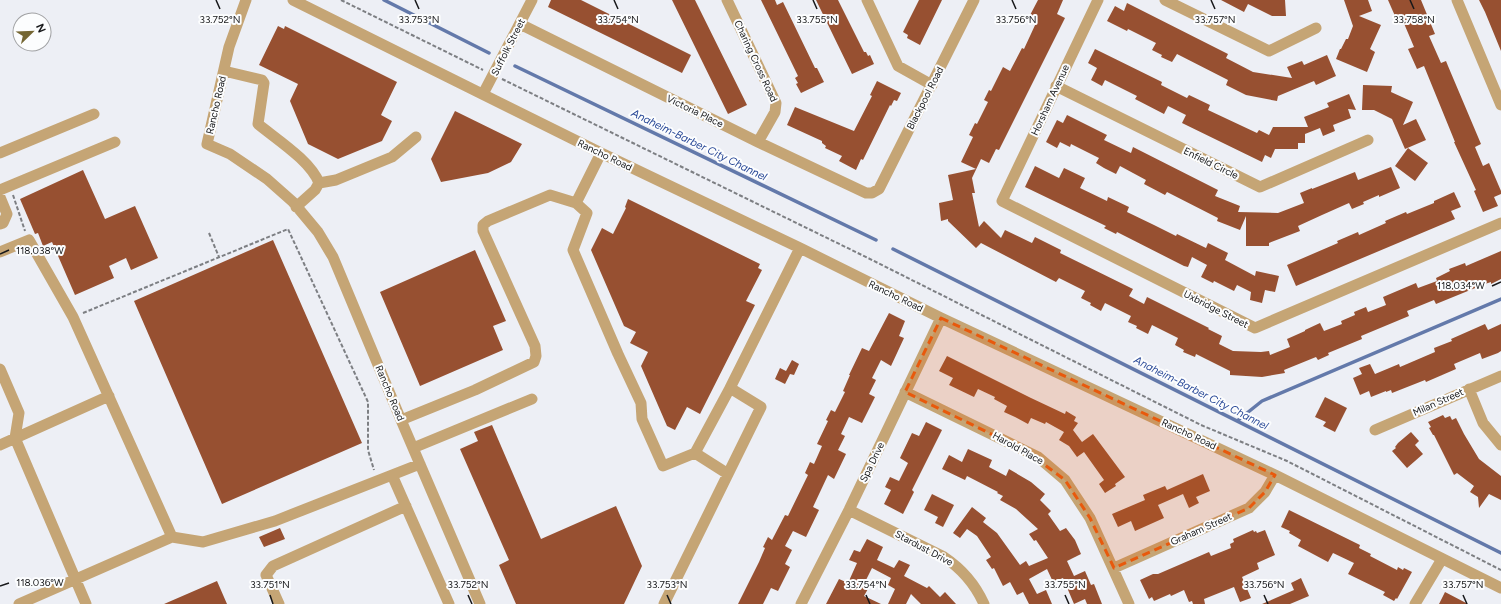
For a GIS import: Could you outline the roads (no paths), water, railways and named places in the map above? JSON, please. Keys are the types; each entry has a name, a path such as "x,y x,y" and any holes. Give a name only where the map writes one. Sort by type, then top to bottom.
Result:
{"street":[{"name":"Rancho Road","path":"246,0 229,47 207,144 230,154 267,179 296,207 318,232 333,257 480,604"},
{"name":"Rancho Road","path":"293,0 601,153 800,248 941,318 1275,475 1501,588"},
{"name":"Suffolk Street","path":"483,94 532,0"},
{"name":"Charing Cross Road","path":"727,0 776,103 775,112 758,142"},
{"path":"867,0 898,66 932,85"},
{"name":"Blackpool Road","path":"872,193 879,189 974,0"},
{"name":"Horsham Avenue","path":"1002,201 1098,0"},
{"path":"1165,0 1269,51 1316,28"},
{"path":"1457,0 1501,105"},
{"name":"Victoria Place","path":"520,24 758,142 866,193 872,193"},
{"path":"224,71 262,80 264,84 258,124 295,153 316,174 319,183 315,190 296,207"},
{"name":"Enfield Circle","path":"1056,86 1260,187 1368,140"},
{"path":"0,153 94,114"},
{"path":"319,183 336,180 392,157 416,137"},
{"path":"0,190 115,142"},
{"path":"576,203 601,153"},
{"path":"401,420 475,390 534,362 536,356 535,346 483,231 483,224 488,221 550,195 576,203 588,213 573,250 640,403 642,419 663,466 695,453 730,388 800,248"},
{"path":"0,197 7,214 3,223 0,224"},
{"name":"Uxbridge Street","path":"1002,201 1255,328 1501,223"},
{"path":"0,252 29,240 73,317 172,537"},
{"name":"Spa Drive","path":"801,604 849,510 941,318"},
{"path":"0,369 19,413 16,438 86,604"},
{"name":"Milan Street","path":"1375,430 1501,376"},
{"path":"664,604 761,407 730,388"},
{"path":"1469,389 1483,423 1501,445"},
{"name":"Harold Place","path":"905,392 1038,457 1065,480 1078,497 1090,518 1130,604"},
{"path":"0,445 109,396"},
{"path":"413,448 532,399"},
{"path":"695,453 728,474"},
{"path":"20,604 172,537 202,542 275,520 420,464"},
{"path":"392,475 448,604"},
{"name":"Graham Street","path":"1114,568 1248,508 1265,492 1275,475"},
{"path":"279,604 266,575 272,566 406,506"},
{"name":"Stardust Drive","path":"849,510 944,557 958,566 979,593 984,604"},
{"path":"1415,604 1442,558"}],"waterway":[{"name":"Anaheim-Barber City Channel","path":"384,0 489,53"},
{"name":"Anaheim-Barber City Channel","path":"515,66 876,240"},
{"name":"Anaheim-Barber City Channel","path":"893,249 1501,553"},
{"path":"1237,421 1262,401 1501,299"}]}
